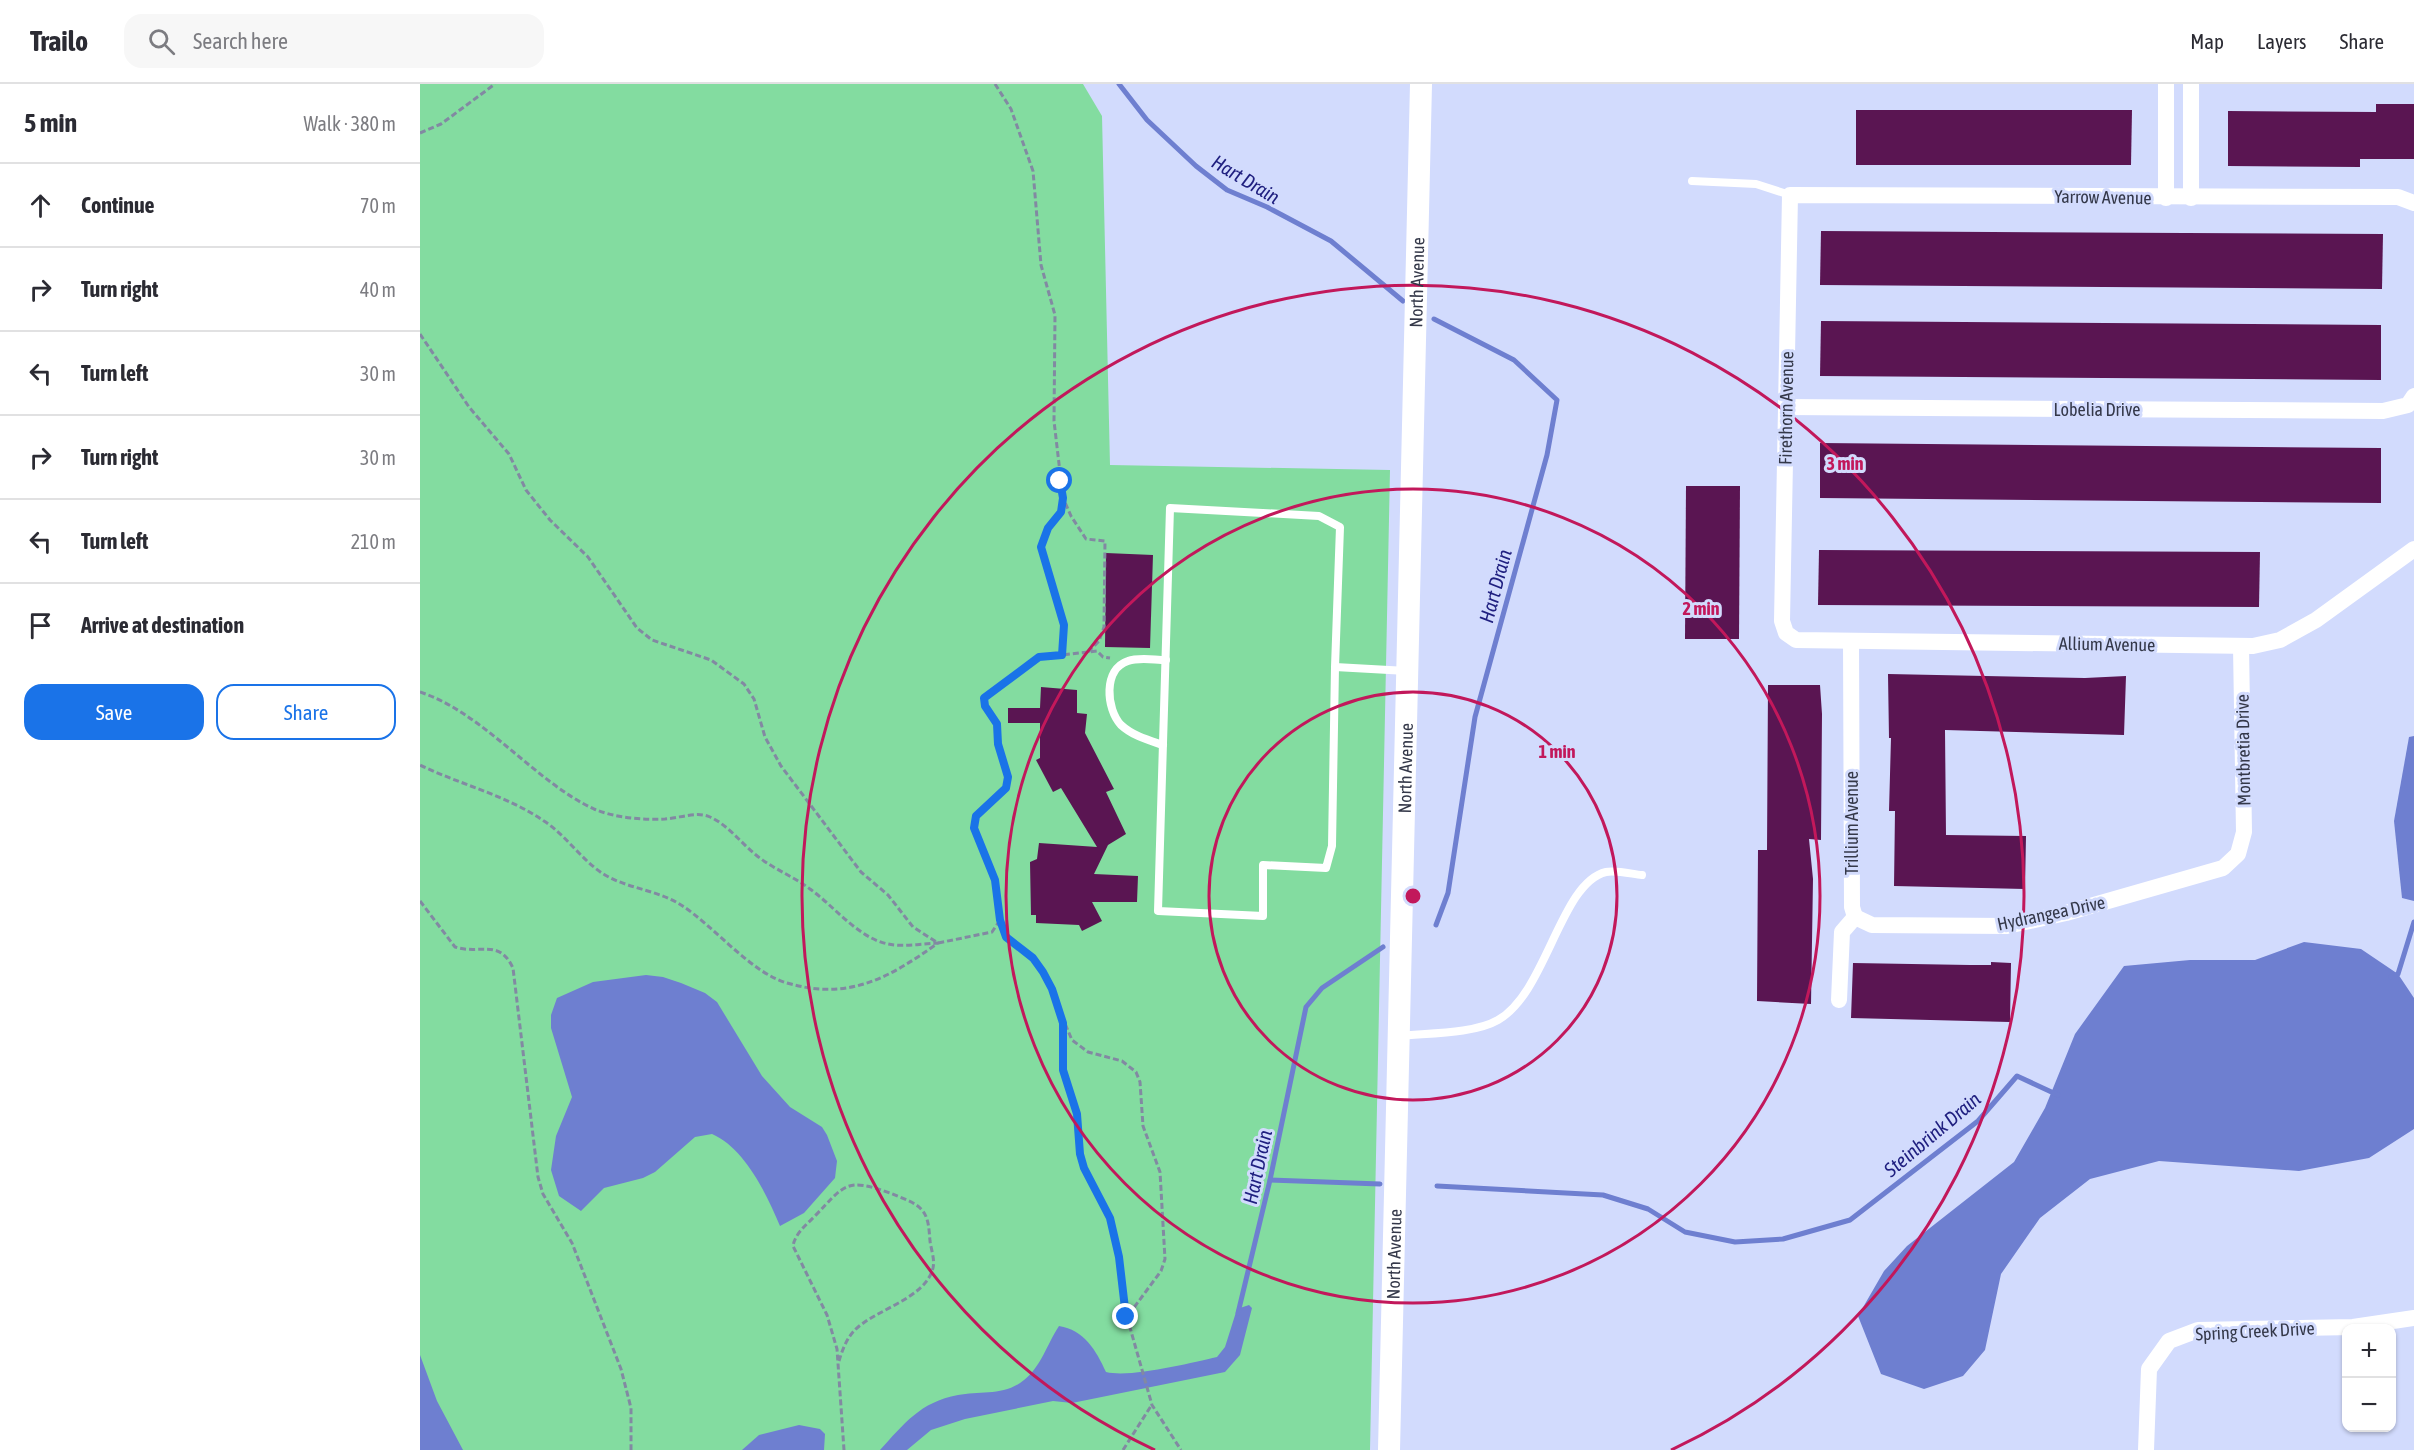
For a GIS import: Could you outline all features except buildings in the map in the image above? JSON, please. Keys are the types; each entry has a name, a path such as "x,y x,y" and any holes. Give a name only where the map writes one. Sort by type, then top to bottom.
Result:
{"street":[{"name":"North Avenue","path":"1389,1450 1420,84"},
{"path":"2166,84 2166,198"},
{"path":"2191,84 2191,198"},
{"name":"Yarrow Avenue","path":"1790,195 2398,197 2413,201"},
{"name":"Firethorn Avenue","path":"1782,621 1790,195"},
{"name":"Lobelia Drive","path":"1786,407 2383,411 2411,400"},
{"name":"Allium Avenue","path":"1782,621 1786,633 1796,640 2241,646 2280,640 2316,620 2414,549"},
{"name":"Trillium Avenue","path":"1851,640 1852,907 1855,917"},
{"name":"Montbretia Drive","path":"2238,854 2244,832 2241,646"},
{"name":"Hydrangea Drive","path":"1855,917 1872,925 2007,926 2066,913 2223,868 2238,854"},
{"path":"1839,1000 1842,932 1855,917"},
{"name":"Spring Creek Drive","path":"2146,1450 2149,1369 2155,1356 2169,1341 2198,1330 2353,1327 2414,1318"}],"lane":[{"path":"1692,181 1756,184 1790,195"},
{"path":"1170,508 1319,516 1340,527 1335,667 1332,846 1326,868 1263,865 1263,916 1158,911 1170,508"},
{"path":"1163,745 1134,734 1115,717 1110,688 1111,679 1120,665 1130,660 1166,660"},
{"path":"1335,667 1407,671"},
{"path":"1399,1036 1483,1026 1499,1020 1522,997 1543,965 1571,903 1593,878 1607,872 1642,875"}],"path":[{"path":"420,133 441,124 495,84"},
{"path":"996,84 1011,110 1033,171 1041,265 1055,315 1054,421 1063,498 1061,512 1048,528 1041,547 1064,625 1062,655"},
{"path":"420,334 469,407 509,454 526,490 549,520 588,557 637,628 652,640 711,660 744,684 754,699 765,736 781,766 861,872 888,895 913,927 938,943"},
{"path":"1063,498 1071,516 1086,538 1105,541 1104,627 1099,641 1089,652"},
{"path":"1126,1317 1164,1265 1160,1172 1143,1126 1140,1083 1136,1071 1122,1061 1097,1056 1080,1047 1068,1035 1052,989 1043,972 1033,958 1006,937 1000,920 995,880 974,828 976,816 1006,788 1008,777 998,744 997,724 985,706 984,698 1039,657 1097,651 1103,657 1130,660"},
{"path":"420,692 439,700 483,729 569,794 593,809 650,820 695,815 709,817 723,825 765,862 803,884 863,932 878,940 890,944 938,943 992,932 1000,920"},
{"path":"420,765 453,781 498,796 534,814 557,830 603,873 672,899 764,971 788,983 830,988 859,987 891,975 938,943"},
{"path":"420,901 455,947 499,950 508,958 513,968 538,1177 547,1202 572,1244 621,1370 631,1408 631,1450"},
{"path":"1063,1023 1063,1070 1077,1114 1080,1154 1084,1168 1110,1218 1119,1257 1126,1317 1152,1406 1181,1450"},
{"path":"839,1361 854,1331 913,1292 930,1274 933,1263 927,1221 920,1207 909,1200 863,1184 854,1184 840,1190 796,1235 793,1246 827,1315 839,1361 844,1450"},
{"path":"1123,1450 1152,1406"}],"green space":[{"path":"420,84 1083,84 1102,116 1110,465 1390,470 1370,1450 420,1450"}],"water":[{"path":"2414,736 2414,901 2402,898 2394,821 2409,737"},
{"path":"2304,942 2361,949 2398,974 2414,998 2414,1129 2369,1158 2299,1171 2159,1161 2090,1179 2040,1218 2001,1274 1985,1350 1963,1376 1924,1389 1881,1374 1858,1316 1884,1271 1907,1246 2014,1162 2045,1108 2075,1034 2124,966 2190,960 2255,960"},
{"path":"646,975 663,977 681,983 705,993 717,1002 762,1076 790,1107 822,1127 837,1161 835,1178 804,1213 780,1226 769,1201 745,1161 724,1141 712,1134 695,1137 655,1172 643,1178 604,1188 581,1211 559,1196 551,1170 556,1136 572,1097 551,1028 551,1015 557,998 593,982"},
{"path":"1249,1305 1252,1308 1240,1355 1225,1372 1072,1403 1053,1401 965,1419 931,1430 907,1450 880,1450 914,1415 933,1403 958,1395 1001,1391 1017,1385 1030,1375 1059,1326 1068,1328 1088,1342 1106,1372 1130,1373 1217,1357 1225,1347 1237,1309"},
{"path":"420,1355 437,1401 463,1450 420,1450"},
{"path":"799,1425 820,1429 825,1434 824,1450 742,1450 759,1435"}],"waterway":[{"name":"Hart Drain","path":"1119,84 1147,120 1196,166 1227,190 1267,207 1331,241 1403,301"},
{"name":"Hart Drain","path":"1434,319 1514,360 1557,400 1547,455 1475,717 1448,893 1436,925"},
{"name":"Steinbrink Drain","path":"2391,977 2398,974 2414,922"},
{"name":"Hart Drain","path":"1238,1313 1270,1180 1306,1007 1322,988 1383,947"},
{"name":"Steinbrink Drain","path":"1437,1186 1603,1195 1648,1209 1685,1232 1735,1242 1783,1239 1850,1220 1978,1121 2017,1076 2058,1095"},
{"name":"Steinbrink Drain","path":"1270,1180 1380,1184"}],"route":[{"path":"1060,481 1063,498 1061,512 1048,528 1041,541 1041,547 1064,625 1062,655 1039,657 984,698 985,706 997,724 998,744 1008,777 1006,788 976,816 974,828 995,880 1000,920 1006,937 1033,958 1043,972 1052,989 1063,1023 1063,1070 1077,1114 1081,1162 1107,1208 1110,1218 1119,1257 1126,1317"}]}
